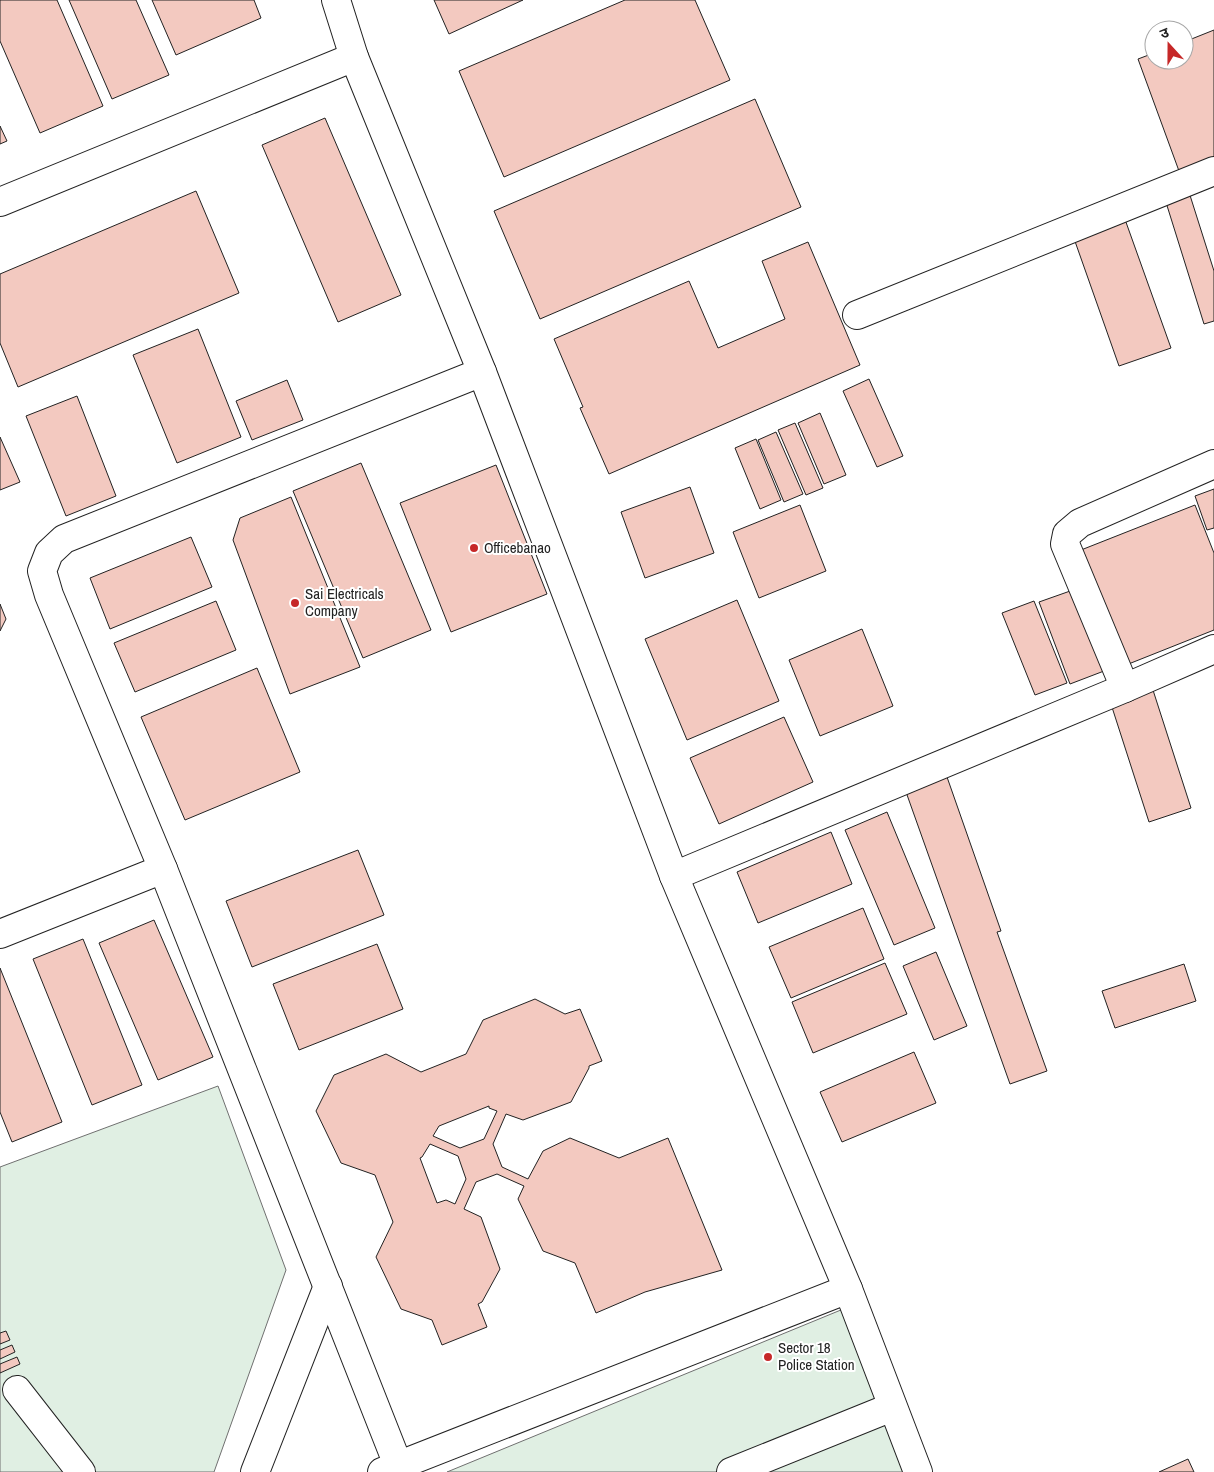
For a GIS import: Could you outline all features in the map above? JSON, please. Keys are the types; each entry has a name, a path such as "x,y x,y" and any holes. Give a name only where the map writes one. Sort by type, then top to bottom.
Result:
{"street":[{"path":"336,0 354,57 482,372 674,876 848,1289 918,1472"},
{"path":"0,202 354,57"},
{"path":"856,315 1214,171"},
{"path":"482,372 64,539 49,553 42,571 49,595 163,869 328,1286 390,1468 848,1289"},
{"path":"1125,688 1065,544 1067,534 1080,523 1214,464"},
{"path":"674,876 1214,649"},
{"path":"0,934 163,869"},
{"path":"255,1472 328,1286"},
{"path":"17,1390 81,1472"},
{"path":"731,1472 892,1407"}],"green space":[{"path":"218,1086 286,1270 214,1472 0,1472 0,1167"},
{"path":"853,1305 921,1472 447,1472"}],"building":[{"path":"0,0 57,0 103,106 40,133 0,41"},
{"path":"69,0 136,0 169,75 112,99"},
{"path":"152,0 254,0 261,18 176,55"},
{"path":"434,0 523,0 449,34"},
{"path":"625,0 695,0 730,80 504,177 459,71"},
{"path":"1214,30 1214,158 1179,171 1138,59 1144,57 1144,70 1194,70 1194,38"},
{"path":"755,99 801,207 540,319 494,211"},
{"path":"325,118 401,295 338,322 262,145"},
{"path":"0,126 7,141 0,144"},
{"path":"1188,189 1214,271 1214,321 1204,324 1164,196"},
{"path":"196,191 239,293 18,387 0,343 0,274"},
{"path":"1122,211 1171,348 1119,366 1071,230"},
{"path":"808,242 860,365 609,474 580,408 583,407 554,339 689,281 718,348 785,319 762,261"},
{"path":"198,329 241,437 177,463 133,355"},
{"path":"869,379 903,456 877,467 843,391"},
{"path":"287,380 303,420 252,440 236,401"},
{"path":"77,396 116,496 66,516 26,416"},
{"path":"820,413 846,475 824,484 798,423"},
{"path":"795,423 823,488 806,495 778,430"},
{"path":"776,432 803,494 784,502 758,440"},
{"path":"0,437 20,482 0,490"},
{"path":"756,439 781,500 760,509 735,448"},
{"path":"361,463 431,630 363,658 293,491"},
{"name":"Officebanao","path":"496,465 547,594 451,632 400,503"},
{"path":"690,487 714,553 645,578 621,512"},
{"path":"1214,489 1214,528 1207,530 1195,496"},
{"name":"Sai Electricals Company","path":"291,497 360,667 290,694 233,540 240,518"},
{"path":"800,505 826,571 759,598 733,532"},
{"path":"1195,505 1214,553 1214,630 1126,665 1081,550"},
{"path":"191,537 212,587 110,629 90,578"},
{"path":"1073,590 1104,671 1070,684 1039,602"},
{"path":"737,600 779,701 687,740 645,639"},
{"path":"216,601 236,650 135,692 114,643"},
{"path":"1034,601 1067,683 1035,695 1002,613"},
{"path":"0,604 6,619 0,631"},
{"path":"862,629 893,706 820,736 789,660"},
{"path":"257,668 300,772 185,820 141,717"},
{"path":"1152,687 1191,808 1149,822 1110,701"},
{"path":"784,717 813,782 719,824 690,758"},
{"path":"947,777 1001,931 997,932 1047,1071 1010,1084 906,792"},
{"path":"887,812 935,928 894,945 845,830"},
{"path":"831,832 852,884 758,923 737,872"},
{"path":"358,850 384,915 252,967 226,901"},
{"path":"863,908 884,959 791,998 769,947"},
{"path":"154,920 213,1057 158,1080 99,943"},
{"path":"83,939 142,1085 92,1105 33,959"},
{"path":"377,944 403,1009 299,1050 273,984"},
{"path":"936,952 967,1026 934,1040 903,966"},
{"path":"885,963 907,1014 813,1053 792,1002"},
{"path":"1184,964 1196,1001 1115,1028 1102,991"},
{"path":"0,968 62,1122 12,1142 0,1112"},
{"path":"535,999 565,1014 580,1009 602,1061 589,1066 571,1102 523,1120 506,1114 493,1144 502,1167 528,1179 543,1151 570,1138 619,1158 668,1138 722,1270 645,1292 596,1313 575,1263 543,1251 518,1199 524,1186 497,1174 476,1182 464,1209 481,1217 500,1269 482,1302 478,1304 487,1327 442,1345 432,1320 401,1309 376,1257 393,1222 375,1175 341,1163 316,1111 334,1075 386,1054 421,1072 466,1054 483,1020","holes":["489,1106 489,1108 497,1111 484,1139 460,1148 433,1136 439,1126","430,1144 458,1156 466,1179 455,1204 446,1200 437,1203 420,1158"]},
{"path":"914,1052 936,1103 842,1142 820,1092"},
{"path":"6,1331 10,1340 0,1344 0,1333"},
{"path":"12,1345 15,1352 0,1359 0,1350"},
{"path":"17,1357 20,1364 0,1373 0,1364"},
{"path":"1188,1459 1194,1472 1159,1472"}],"place":[{"name":"Officebanao","path":"474,548"},
{"name":"Sai Electricals Company","path":"295,603"},
{"name":"Sector 18 Police Station","path":"768,1357"}]}
